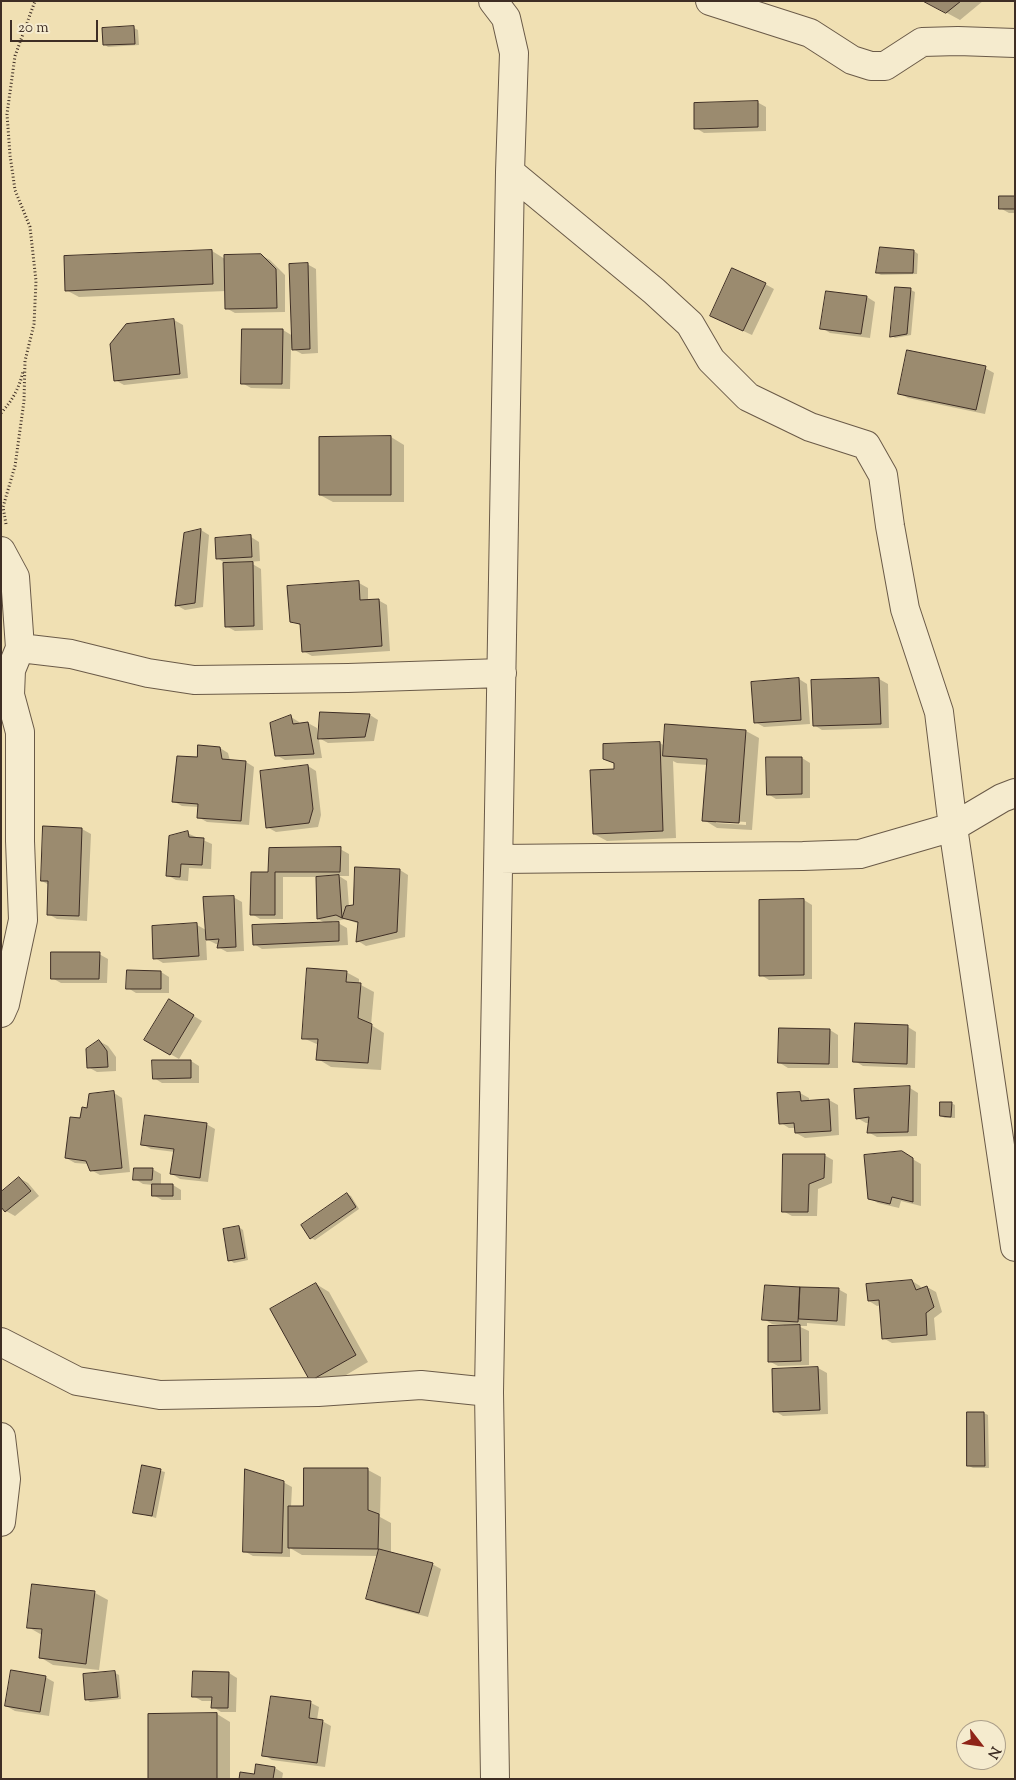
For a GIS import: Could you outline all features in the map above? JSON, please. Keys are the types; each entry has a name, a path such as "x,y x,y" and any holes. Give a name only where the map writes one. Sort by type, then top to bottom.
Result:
{"street":[{"path":"494,1 506,18 514,53 510,172 489,1392 495,1779"},
{"path":"511,39 522,1"},
{"path":"710,1 810,33 852,60 871,66 885,66 922,42 1015,43"},
{"path":"510,172 654,291 690,324 711,360 748,397 810,427 866,445 883,475 905,609 939,712 953,827 1015,1247"},
{"path":"1,1013 5,1004 23,920 20,841 20,732 10,695 11,670 20,648 15,576 4,542"},
{"path":"20,648 71,654 148,673 194,680 338,678 502,672"},
{"path":"499,859 860,854 953,827 1002,798 1015,793"},
{"path":"1,1342 77,1380 160,1395 318,1392 421,1385 489,1392"},
{"path":"1,1438 6,1479 1,1522"}],"path":[{"path":"1,413 8,405 21,382 34,324 36,281 30,227 15,190 7,114 15,56 35,1"},
{"path":"4,542 3,507 16,466 24,401 26,361"}],"building":[{"path":"923,1 961,1 946,13"},
{"path":"134,26 135,44 103,45 102,28"},
{"path":"758,101 758,127 694,129 694,103"},
{"path":"999,196 1015,196 1015,209 999,209"},
{"path":"880,247 914,250 913,273 876,273"},
{"path":"212,250 213,284 65,291 64,256"},
{"path":"261,254 276,269 277,308 225,309 224,255"},
{"path":"308,263 310,349 292,350 289,264"},
{"path":"732,268 766,283 743,331 710,316"},
{"path":"895,287 911,288 907,334 890,337"},
{"path":"826,291 867,296 861,334 820,329"},
{"path":"174,319 180,374 114,381 110,344 126,324"},
{"path":"242,329 283,329 282,384 241,384"},
{"path":"907,350 986,366 976,410 898,394"},
{"path":"391,436 391,495 319,495 319,437"},
{"path":"201,529 195,603 175,606 184,533"},
{"path":"251,535 252,557 216,559 215,538"},
{"path":"253,562 254,626 225,627 223,563"},
{"path":"359,581 360,600 379,599 382,646 302,652 300,624 290,622 287,586"},
{"path":"799,678 801,720 754,723 751,682"},
{"path":"879,678 881,724 813,726 811,680"},
{"path":"320,712 370,714 365,737 318,739"},
{"path":"291,715 293,724 308,722 314,754 275,756 270,723"},
{"path":"665,724 746,730 739,823 702,821 707,759 663,756"},
{"path":"660,742 663,831 593,834 590,770 614,769 614,763 603,759 603,744"},
{"path":"198,745 220,747 222,759 246,761 241,821 197,818 198,804 172,802 177,756 197,757"},
{"path":"766,757 802,757 802,794 767,795"},
{"path":"308,765 313,809 309,823 266,828 260,771"},
{"path":"43,826 82,828 79,916 47,915 48,881 41,881"},
{"path":"188,831 189,837 204,838 202,865 181,864 180,877 166,876 169,836"},
{"path":"341,847 340,872 275,872 275,915 250,915 251,872 268,872 269,848"},
{"path":"355,867 400,869 397,932 356,942 358,922 342,918 346,906 353,905"},
{"path":"339,875 342,918 336,915 317,919 316,877"},
{"path":"234,896 236,947 217,948 219,939 206,940 203,897"},
{"path":"804,899 804,975 759,976 759,900"},
{"path":"339,922 339,941 253,945 252,925"},
{"path":"197,923 199,956 153,959 152,926"},
{"path":"51,952 100,952 99,979 51,979"},
{"path":"307,968 347,971 346,982 361,983 358,1018 372,1024 368,1063 316,1060 318,1039 302,1039"},
{"path":"127,970 161,971 161,989 126,989"},
{"path":"169,999 194,1015 170,1055 144,1040"},
{"path":"855,1023 908,1025 907,1064 853,1062"},
{"path":"779,1028 830,1029 829,1064 778,1063"},
{"path":"99,1040 107,1051 108,1067 87,1068 86,1049"},
{"path":"152,1060 191,1060 191,1078 153,1079"},
{"path":"910,1086 908,1132 867,1133 869,1117 856,1119 854,1089"},
{"path":"114,1091 122,1168 90,1171 86,1161 65,1158 70,1117 80,1118 82,1107 87,1108 89,1094"},
{"path":"800,1092 801,1101 829,1099 831,1131 795,1133 794,1123 779,1124 777,1093"},
{"path":"940,1102 952,1102 951,1117 940,1116"},
{"path":"145,1115 207,1123 200,1178 170,1174 174,1149 141,1145"},
{"path":"902,1151 913,1158 913,1202 892,1197 890,1204 868,1199 864,1155"},
{"path":"783,1154 825,1154 824,1178 809,1184 808,1212 782,1212"},
{"path":"134,1168 153,1168 152,1180 133,1180"},
{"path":"19,1177 31,1191 5,1212 1,1207 1,1192"},
{"path":"152,1184 173,1184 173,1196 152,1196"},
{"path":"347,1193 356,1207 310,1239 301,1225"},
{"path":"239,1226 245,1258 228,1261 223,1229"},
{"path":"912,1280 916,1290 927,1286 934,1307 926,1313 927,1335 882,1339 879,1300 868,1301 866,1284"},
{"path":"316,1283 356,1355 310,1381 270,1309"},
{"path":"765,1285 800,1287 798,1322 762,1320"},
{"path":"800,1287 839,1288 837,1321 799,1319"},
{"path":"800,1325 801,1361 768,1362 768,1326"},
{"path":"818,1367 820,1410 773,1412 772,1369"},
{"path":"967,1412 984,1412 985,1466 967,1466"},
{"path":"142,1465 161,1469 152,1516 133,1513"},
{"path":"304,1468 368,1468 368,1510 379,1514 378,1549 288,1548 288,1506 303,1506"},
{"path":"245,1469 284,1481 282,1553 243,1552"},
{"path":"379,1549 433,1563 419,1613 366,1599"},
{"path":"32,1584 95,1591 86,1664 39,1658 42,1629 27,1628"},
{"path":"11,1670 46,1676 40,1712 5,1706"},
{"path":"115,1671 118,1697 85,1700 83,1674"},
{"path":"193,1671 229,1672 228,1708 211,1708 212,1697 192,1697"},
{"path":"271,1696 311,1701 309,1718 323,1720 317,1763 262,1756"},
{"path":"217,1713 217,1779 148,1779 148,1714"},
{"path":"256,1764 275,1767 273,1779 239,1779 240,1772 254,1774"}]}
